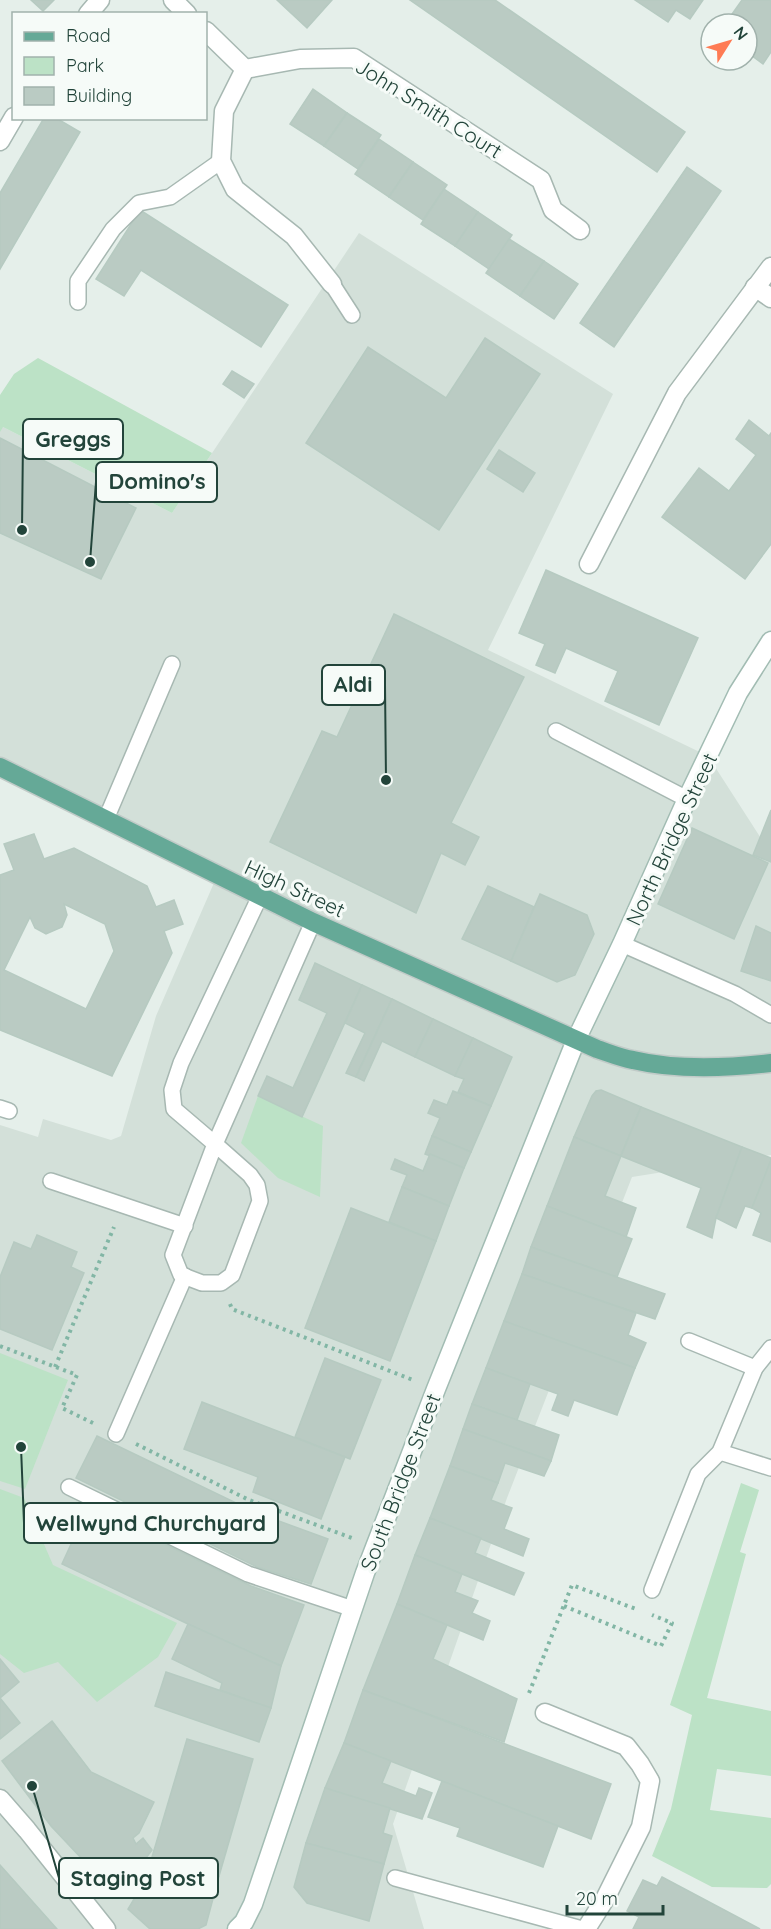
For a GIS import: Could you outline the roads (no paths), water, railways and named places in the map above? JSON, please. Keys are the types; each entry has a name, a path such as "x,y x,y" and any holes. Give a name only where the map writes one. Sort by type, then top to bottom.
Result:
{"main road":[{"name":"High Street","path":"0,767 313,922 597,1049 632,1060 670,1066 749,1066 771,1063"}],"street":[{"path":"90,12 100,0"},
{"path":"173,0 185,12"},
{"path":"207,32 245,69 224,111 221,160 235,189 294,236 332,284"},
{"name":"John Smith Court","path":"245,69 300,58 354,58 541,180 553,210 580,230"},
{"path":"0,141 8,118"},
{"path":"589,564 677,393 771,267"},
{"path":"755,287 771,298"},
{"name":"North Bridge Street","path":"576,1040 738,693 771,640"},
{"name":"South Bridge Street","path":"237,1929 244,1922 252,1904 375,1547 576,1040"},
{"path":"545,1713 626,1746 650,1781 641,1827 605,1899 584,1929"},
{"path":"0,1799 106,1929"}],"lane":[{"path":"78,302 78,281 113,229 139,203 170,198 221,160"},
{"path":"332,284 352,315"},
{"path":"106,819 172,664"},
{"path":"556,731 687,799"},
{"path":"260,896 181,1062 172,1090 174,1109 215,1144 250,1174 257,1185 260,1201 232,1275 221,1283 202,1283 181,1275 173,1255 215,1144 313,922"},
{"path":"622,944 735,994 771,1016"},
{"path":"51,1181 185,1226"},
{"path":"116,1434 185,1276"},
{"path":"689,1341 755,1368"},
{"path":"652,1590 698,1474 720,1452 755,1368 771,1348"},
{"path":"720,1452 771,1468"},
{"path":"69,1487 248,1574 353,1609"},
{"path":"395,1878 584,1929"}],"place":[{"name":"Greggs","path":"22,530"},
{"name":"Domino's","path":"90,562"},
{"name":"Aldi","path":"386,780"},
{"name":"Wellwynd Churchyard","path":"21,1447"},
{"name":"Staging Post","path":"32,1786"}]}
